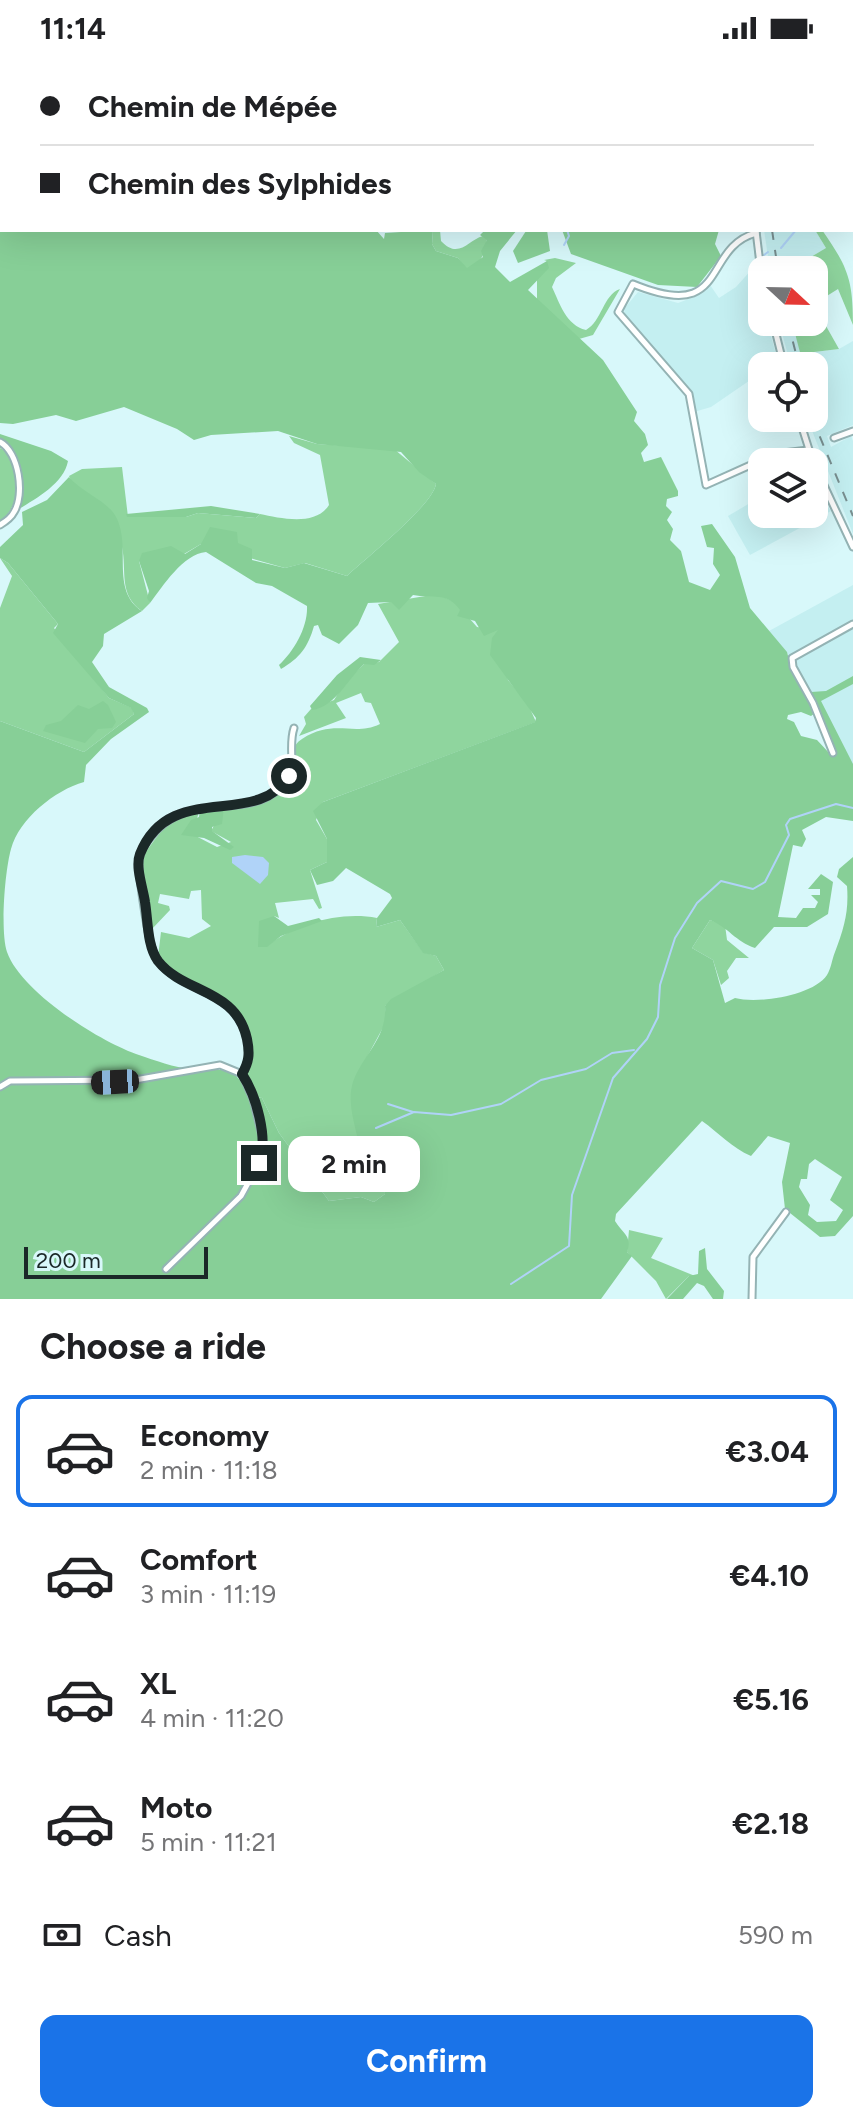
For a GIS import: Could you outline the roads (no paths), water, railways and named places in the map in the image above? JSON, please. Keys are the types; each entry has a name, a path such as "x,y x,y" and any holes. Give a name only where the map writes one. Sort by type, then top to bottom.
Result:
{"street":[{"path":"748,466 706,485 689,394 620,317 619,308 633,284 670,297 690,294 712,277 739,241 754,232"},
{"path":"756,232 758,256"},
{"path":"834,438 853,431"},
{"path":"0,442 11,451 19,492 14,513 0,525"},
{"path":"828,493 853,547"},
{"path":"833,753 813,703 793,667 792,658 853,624"},
{"path":"166,1269 241,1196 262,1155 263,1140 253,1099 242,1074 249,1052 237,1017 208,991 170,973 153,953 138,859 153,834 175,815 200,807 255,801 280,788 293,765 291,738 294,728"},
{"path":"0,1087 10,1081 135,1080 220,1065 242,1074"},
{"path":"752,1299 753,1257 786,1212"}],"waterway":[{"path":"564,245 568,232"},
{"path":"781,248 794,232"},
{"path":"764,255 768,252"},
{"path":"511,1284 569,1246 572,1195 613,1078 647,1039 658,1017 660,985 675,938 697,903 721,881 753,889 765,882 789,835 786,825 790,819 836,804 853,808"},
{"path":"376,1128 414,1112 451,1115 501,1104 541,1080 586,1069 612,1053 634,1050"},
{"path":"388,1104 413,1112"}],"railway":[{"path":"772,232 776,256"},
{"path":"792,336 796,352"},
{"path":"818,432 853,516"}]}
